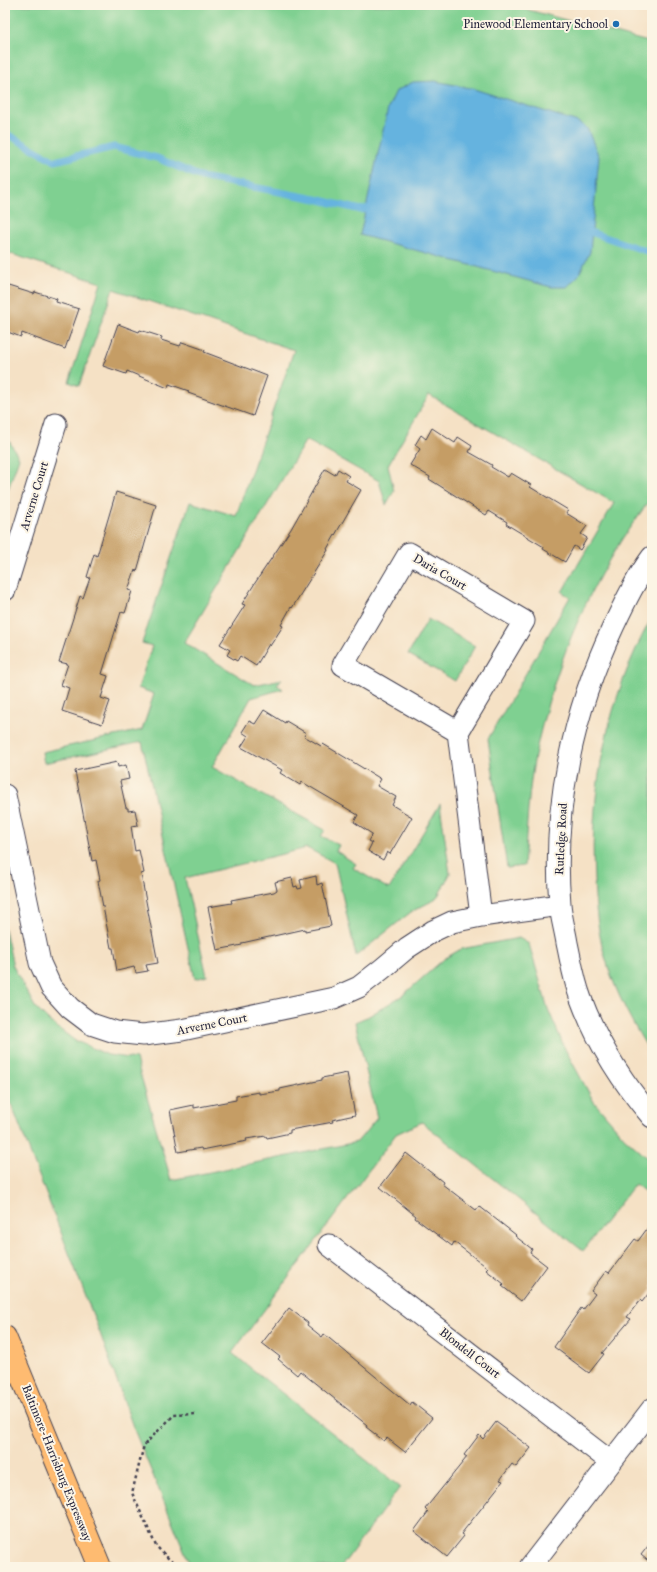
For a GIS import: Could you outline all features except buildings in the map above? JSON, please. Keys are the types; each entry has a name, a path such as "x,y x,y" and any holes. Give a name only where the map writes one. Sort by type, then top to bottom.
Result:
{"highway":[{"name":"Baltimore-Harrisburg Expressway","path":"5,1337 100,1567"}],"street":[{"name":"Arverne Court","path":"5,590 56,424"},
{"name":"Daria Court","path":"409,553 524,621 458,732 343,665 409,553"},
{"name":"Rutledge Road","path":"652,557 623,606 603,648 587,690 574,734 566,778 561,819 559,863 560,905 570,958 580,998 597,1037 621,1076 652,1117"},
{"path":"458,732 481,916"},
{"name":"Arverne Court","path":"5,795 40,963 50,987 70,1008 90,1024 115,1032 144,1035 182,1030 334,998 359,987 382,970 407,948 433,931 452,922 481,916 560,905"},
{"name":"Blondell Court","path":"329,1245 611,1462"},
{"path":"530,1567 652,1409"}],"path":[{"path":"177,1567 156,1546 132,1493 144,1445 174,1415 195,1414"}],"green space":[{"path":"5,5 510,5 652,43 652,497 623,538 588,599 567,648 549,699 533,765 524,866 507,868 488,739 570,597 562,592 614,503 429,395 388,465 394,491 386,505 379,481 306,440 184,643 254,685 282,679 277,685 283,689 251,698 212,767 325,830 321,836 339,845 336,851 356,864 353,868 389,889 440,804 450,874 438,896 434,900 411,912 356,956 335,863 307,848 185,878 207,976 195,979 142,742 44,763 42,752 142,730 154,694 138,688 152,646 142,643 190,502 236,516 294,350 113,289 79,386 69,382 101,283 5,252"},
{"path":"5,438 8,439 19,458 5,498"},
{"path":"652,617 652,1055 620,997 610,973 603,950 596,910 593,845 599,777 613,711 637,647"},
{"path":"428,619 475,646 455,681 408,654"},
{"path":"5,929 13,966 35,1007 49,1021 74,1040 108,1055 136,1059 171,1180 357,1142 377,1118 355,1022 369,1016 403,995 444,959 461,949 519,938 529,944 548,1009 566,1051 594,1102 624,1137 652,1162 652,1197 635,1184 583,1251 422,1122 396,1134 232,1353 400,1487 341,1567 191,1567 133,1427 100,1333 5,1088"}],"water":[{"path":"435,81 474,89 578,122 587,128 599,157 590,252 578,276 567,287 551,287 360,235 388,108 396,91 413,82"}],"waterway":[{"path":"5,133 55,161 114,147 157,158 201,177 316,199 361,210 374,207"},
{"path":"584,230 652,253"}],"place":[{"name":"Pinewood Elementary School","path":"616,24"}]}
